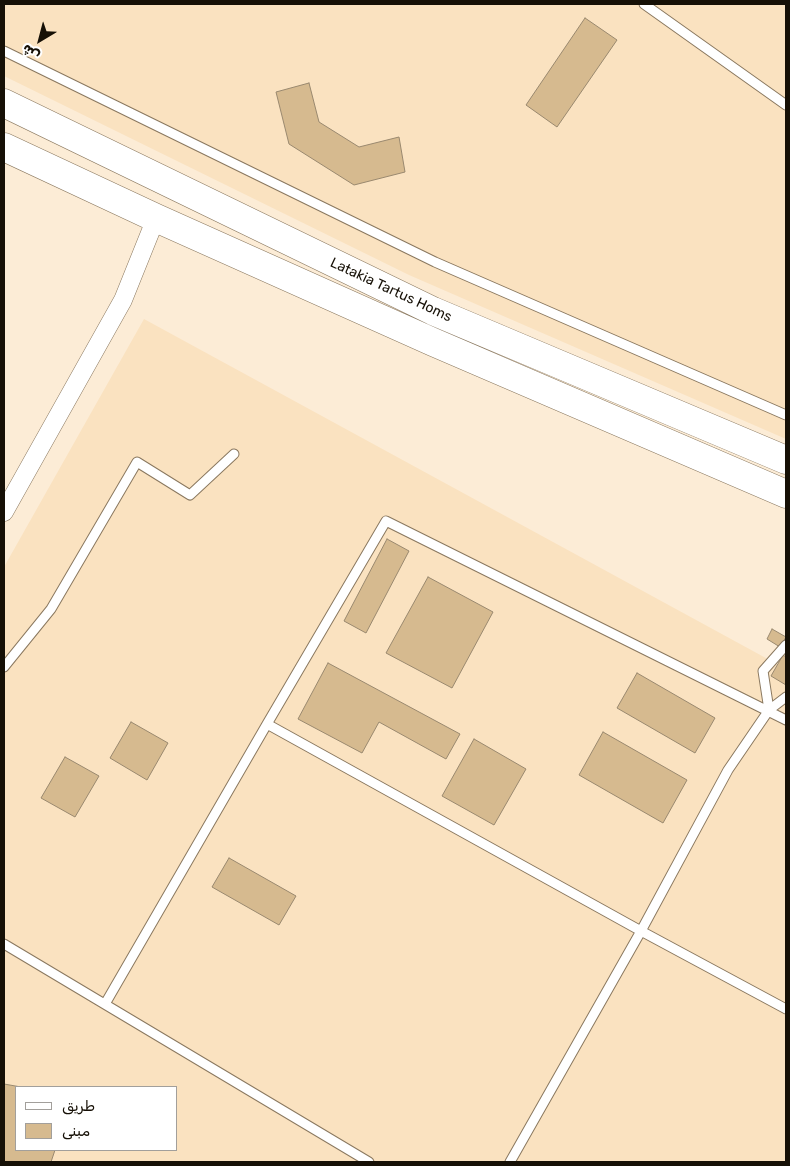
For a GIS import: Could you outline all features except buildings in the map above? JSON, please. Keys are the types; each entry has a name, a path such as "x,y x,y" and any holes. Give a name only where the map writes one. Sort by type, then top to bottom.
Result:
{"highway":[{"name":"Latakia Tartus Homs","path":"4,104 433,311 786,460"},
{"path":"4,147 156,218 433,342 786,494"}],"street":[{"path":"4,512 123,300 156,218"}],"lane":[{"path":"644,4 786,106"},
{"path":"4,51 436,262 786,415"},
{"path":"4,667 51,609 137,462 190,495 234,454"},
{"path":"105,1004 386,521 786,720"},
{"path":"768,710 762,671 786,645"},
{"path":"510,1162 641,931 728,770 768,710 786,697"},
{"path":"267,724 786,1009"},
{"path":"4,944 369,1162"}],"shaded area":[{"path":"4,4 786,4 786,439 409,275 4,76"},
{"path":"144,319 786,669 786,1162 4,1162 4,567"}]}
